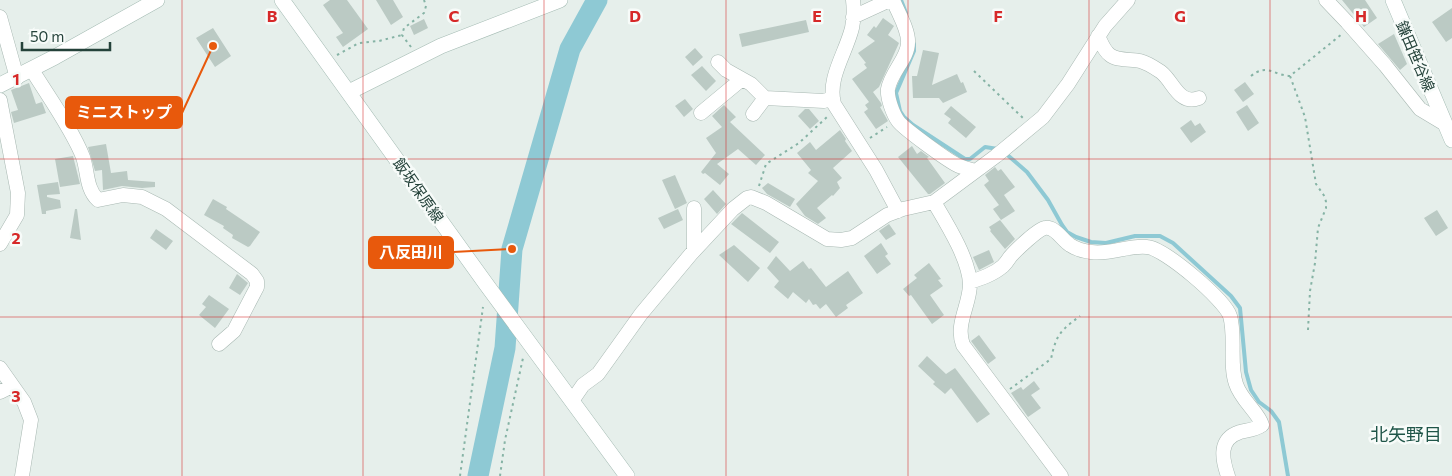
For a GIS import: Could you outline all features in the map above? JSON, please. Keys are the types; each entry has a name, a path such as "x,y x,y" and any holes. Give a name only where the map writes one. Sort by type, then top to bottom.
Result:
{"main road":[{"path":"0,85 32,70 157,0"},
{"name":"飯坂保原線","path":"282,0 627,476"},
{"path":"350,92 441,46 560,0"},
{"name":"鎌田笹谷線","path":"1393,0 1452,140"}],"street":[{"path":"853,0 852,28 834,81 832,95 835,104 876,170 898,211"},
{"path":"853,17 892,0 907,34 908,43 905,55 893,74 888,91 897,120 905,128 956,165 975,171"},
{"path":"572,401 583,385 598,374 641,314 694,250 733,209 747,198 756,198 766,202 827,239 833,240 852,238 878,220 898,211 934,202 996,156 1043,117 1068,84 1098,36 1116,12 1128,0"},
{"path":"1326,0 1352,27 1420,109 1445,124"},
{"path":"0,17 17,78"},
{"path":"1098,36 1106,51 1112,57 1150,65 1162,73 1180,95 1188,100 1199,98"},
{"path":"718,62 726,70 751,84 765,98 824,101 835,104"},
{"path":"32,70 83,157 91,194 98,200 123,195 142,196 166,209 252,274 257,281 257,286 234,331 219,344"},
{"path":"701,113 742,78"},
{"path":"754,114 765,98"},
{"path":"0,100 18,194 17,215 0,244"},
{"path":"934,202 966,263 970,282 960,331 963,345 1061,476"},
{"path":"694,208 694,250"},
{"path":"970,282 998,270 1020,248 1043,229 1048,228 1054,230 1068,244 1078,249 1105,253 1148,247 1160,251 1175,262 1215,295 1226,307 1231,317 1231,348 1235,383 1246,402 1261,419 1262,425 1255,430 1237,433 1224,442 1225,467 1228,476"},
{"path":"0,368 6,389 24,402 30,420 22,476"}],"path":[{"path":"402,35 404,28 424,14 426,6 424,0"},
{"path":"1250,76 1261,70 1271,70 1280,75 1290,76 1352,27"},
{"path":"326,59 359,43 379,41 402,35"},
{"path":"402,35 418,58"},
{"path":"974,71 1031,127"},
{"path":"1290,76 1305,117 1316,184 1325,197 1326,202 1318,228 1315,263 1310,290 1308,330"},
{"path":"756,198 766,164 799,143 824,119 835,104"},
{"path":"860,146 897,120"},
{"path":"460,476 483,307"},
{"path":"1002,396 1051,359 1055,341 1063,328 1080,316"},
{"path":"500,476 505,440 521,364 529,341"}],"building":[{"path":"330,0 347,0 368,29 343,47 336,37 343,33 323,5"},
{"path":"376,0 393,0 403,17 391,25"},
{"path":"1342,0 1365,0 1377,18 1364,27"},
{"path":"1452,8 1452,38 1446,42 1432,22"},
{"path":"883,18 894,26 888,35 899,43 879,87 873,92 881,103 882,106 880,107 888,121 876,129 864,112 868,109 865,105 869,102 852,79 867,68 864,64 866,63 858,53 875,41 867,35 874,26 876,28"},
{"path":"424,19 428,28 414,35 410,26"},
{"path":"806,20 809,32 742,47 739,34"},
{"path":"213,28 231,56 215,67 196,38"},
{"path":"1394,34 1407,64 1400,70 1378,44"},
{"path":"695,48 703,57 693,66 685,57"},
{"path":"923,50 939,53 932,85 957,74 967,92 943,103 939,98 913,98 912,76 917,76"},
{"path":"702,66 716,81 706,91 691,75"},
{"path":"1245,82 1254,94 1243,102 1234,90"},
{"path":"29,83 36,104 42,102 46,113 14,123 11,112 18,110 11,90"},
{"path":"685,99 693,109 684,117 675,106"},
{"path":"724,105 736,117 730,122 765,155 756,165 738,149 717,164 729,174 720,185 701,172 716,153 706,138 722,127 712,116"},
{"path":"1247,105 1259,123 1248,131 1236,112"},
{"path":"951,106 976,127 966,138 948,123 951,119 944,114"},
{"path":"805,109 809,109 819,121 810,129 798,116"},
{"path":"1191,120 1195,126 1200,123 1206,132 1191,143 1180,128"},
{"path":"840,130 852,151 833,168 842,178 837,182 840,188 817,208 826,218 818,224 805,216 796,204 818,181 808,173 811,170 797,153 810,142 816,150"},
{"path":"106,144 111,173 127,171 128,180 155,182 155,187 122,186 103,190 102,170 95,171 88,147"},
{"path":"912,146 917,154 921,151 929,157 927,158 945,183 930,194 928,194 898,157"},
{"path":"73,156 80,184 60,187 55,159"},
{"path":"995,167 998,171 1001,169 1015,187 1004,195 1015,211 1001,220 993,209 999,205 984,185 989,181 985,175"},
{"path":"675,175 687,203 675,209 662,180"},
{"path":"58,182 60,194 47,195 47,197 60,200 61,208 46,211 46,214 42,214 37,185"},
{"path":"768,183 795,199 790,207 767,194 762,188"},
{"path":"713,190 726,204 717,214 704,199"},
{"path":"213,199 260,232 250,246 248,247 232,238 233,235 223,228 224,226 204,215"},
{"path":"75,209 77,209 81,240 70,238"},
{"path":"678,209 683,220 664,229 658,218"},
{"path":"1437,210 1448,228 1436,236 1424,218"},
{"path":"742,213 779,242 770,253 731,224"},
{"path":"1000,220 1015,239 1005,249 990,231 989,227"},
{"path":"889,224 896,234 886,240 879,231"},
{"path":"156,229 173,241 166,250 150,238"},
{"path":"881,243 888,254 885,256 891,264 877,274 864,256"},
{"path":"734,245 760,268 748,282 719,255"},
{"path":"989,250 994,262 979,270 973,257"},
{"path":"776,256 790,271 803,261 826,287 848,271 863,293 846,305 848,308 836,317 826,304 820,309 816,304 813,305 809,299 806,303 793,292 788,299 774,287 779,281 767,268"},
{"path":"929,263 941,279 938,280 943,286 930,295 944,315 932,324 911,295 909,296 903,289 917,278 914,275"},
{"path":"237,274 248,283 240,295 229,288"},
{"path":"209,295 229,309 215,328 199,315 206,307 202,304"},
{"path":"979,335 996,358 988,364 971,341"},
{"path":"927,356 946,374 955,368 990,414 977,423 951,388 945,394 933,384 935,382 918,366"},
{"path":"1034,381 1040,389 1031,395 1041,408 1028,417 1011,393 1021,387 1023,390"}],"waterway":[{"path":"478,476 505,348 512,249 570,49 597,0"},
{"path":"901,0 906,13"},
{"path":"914,44 914,51 896,93 900,111 904,117 965,159 970,159 985,147 998,149"},
{"path":"1004,152 1027,172 1048,200 1067,232 1091,242 1106,243 1135,236 1160,236 1173,243 1231,296 1240,308 1246,372 1251,390 1259,402 1271,411 1279,422 1288,476"}],"place":[{"name":"ミニストップ","path":"213,46"},
{"name":"八反田川","path":"512,249"}],"district":[{"name":"北矢野目","path":"1406,434"}]}
